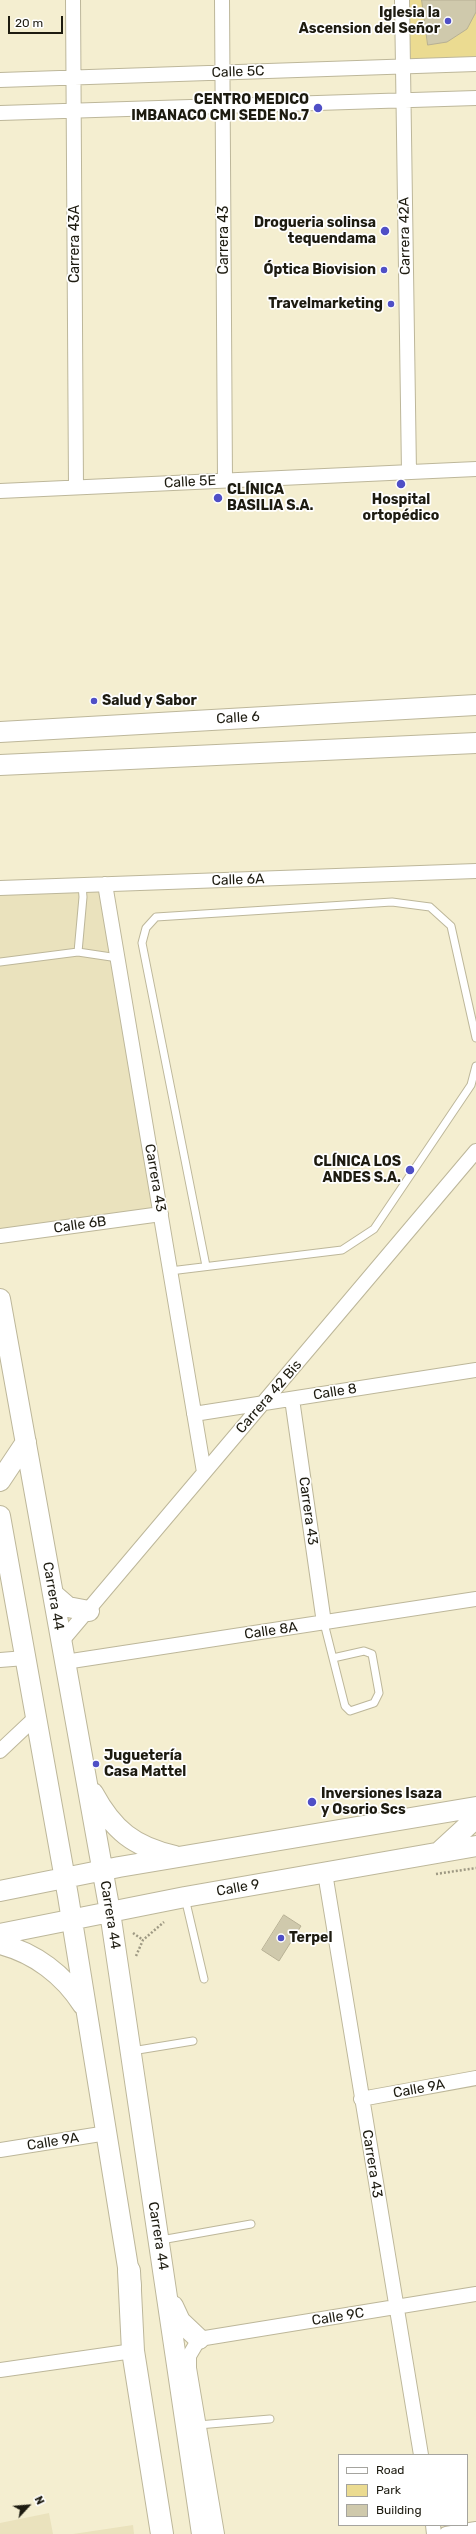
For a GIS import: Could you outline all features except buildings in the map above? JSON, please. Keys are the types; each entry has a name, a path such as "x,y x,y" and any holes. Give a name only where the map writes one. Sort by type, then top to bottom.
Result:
{"main road":[{"name":"Calle 6","path":"0,732 476,705"},
{"path":"0,765 476,743"},
{"name":"Carrera 44","path":"0,1300 110,1912 174,2336 202,2534"},
{"path":"0,1481 26,1442"},
{"path":"0,1516 3,1547 25,1658 72,1919 129,2271 137,2346 162,2534"},
{"path":"53,1594 68,1607 89,1610"},
{"path":"85,1771 104,1813 118,1830 137,1843 158,1852 181,1857"},
{"path":"0,1891 102,1870 476,1807"},
{"path":"439,1852 476,1818"},
{"name":"Calle 9","path":"0,1934 185,1897 476,1846"},
{"path":"0,1944 14,1948 56,1972 73,1989 86,2010"},
{"path":"159,2243 171,2301 180,2321 199,2339"},
{"path":"137,2346 172,2534"}],"street":[{"name":"Carrera 43A","path":"74,0 76,487"},
{"name":"Carrera 43","path":"222,0 225,480"},
{"name":"Carrera 42A","path":"402,0 409,472"},
{"name":"Calle 5C","path":"0,80 476,64"},
{"path":"0,113 476,98"},
{"name":"Calle 5E","path":"0,491 476,469"},
{"name":"Calle 6A","path":"0,888 476,871"},
{"name":"Carrera 43","path":"105,884 204,1472"},
{"name":"Carrera 42 Bis","path":"61,1642 204,1472 266,1403 476,1151"},
{"name":"Calle 6B","path":"0,1236 160,1214"},
{"name":"Calle 8","path":"194,1414 476,1370"},
{"name":"Carrera 43","path":"292,1399 324,1623"},
{"name":"Calle 8A","path":"65,1662 476,1599"},
{"path":"0,1660 25,1658"},
{"path":"0,1752 36,1718"},
{"name":"Carrera 43","path":"324,1872 421,2454"},
{"name":"Calle 9A","path":"361,2099 476,2078"},
{"name":"Calle 9A","path":"0,2150 107,2133"},
{"name":"Calle 9C","path":"199,2339 476,2294"},
{"path":"199,2339 189,2356 189,2368 216,2534"},
{"path":"0,2370 137,2346"},
{"path":"446,2534 476,2529"}],"lane":[{"path":"78,952 82,885"},
{"path":"206,1266 142,944 146,928 156,917 392,902 430,907 451,926 476,1038"},
{"path":"0,962 78,952 118,958"},
{"path":"170,1271 342,1250 374,1229 471,1085 476,1066"},
{"path":"324,1623 345,1706 350,1711 374,1703 378,1693 372,1654 364,1651 333,1658"},
{"path":"185,1897 204,1979"},
{"path":"131,2051 193,2041"},
{"path":"159,2243 251,2224"},
{"path":"198,2425 270,2419"}],"path":[{"path":"135,1962 143,1940 155,1927 165,1921"},
{"path":"129,1931 143,1940"}],"shaded area":[{"path":"105,884 161,1214 0,1236 0,888"},
{"path":"49,2513 53,2534 0,2534 0,2523"},
{"path":"133,2525 134,2534 73,2534"}],"green space":[{"path":"402,0 476,0 476,64 403,67"}],"place":[{"name":"Iglesia la Ascension del Señor","path":"448,21"},
{"name":"CENTRO MEDICO IMBANACO CMI SEDE No.7","path":"318,108"},
{"name":"Drogueria solinsa tequendama","path":"385,231"},
{"name":"Óptica Biovision","path":"384,270"},
{"name":"Travelmarketing","path":"391,304"},
{"name":"Hospital ortopédico","path":"401,484"},
{"name":"CLÍNICA BASILIA S.A.","path":"218,498"},
{"name":"Salud y Sabor","path":"94,701"},
{"name":"CLÍNICA LOS ANDES S.A.","path":"410,1170"},
{"name":"Juguetería Casa Mattel","path":"96,1764"},
{"name":"Inversiones Isaza y Osorio Scs","path":"312,1802"},
{"name":"Terpel","path":"281,1938"}]}
